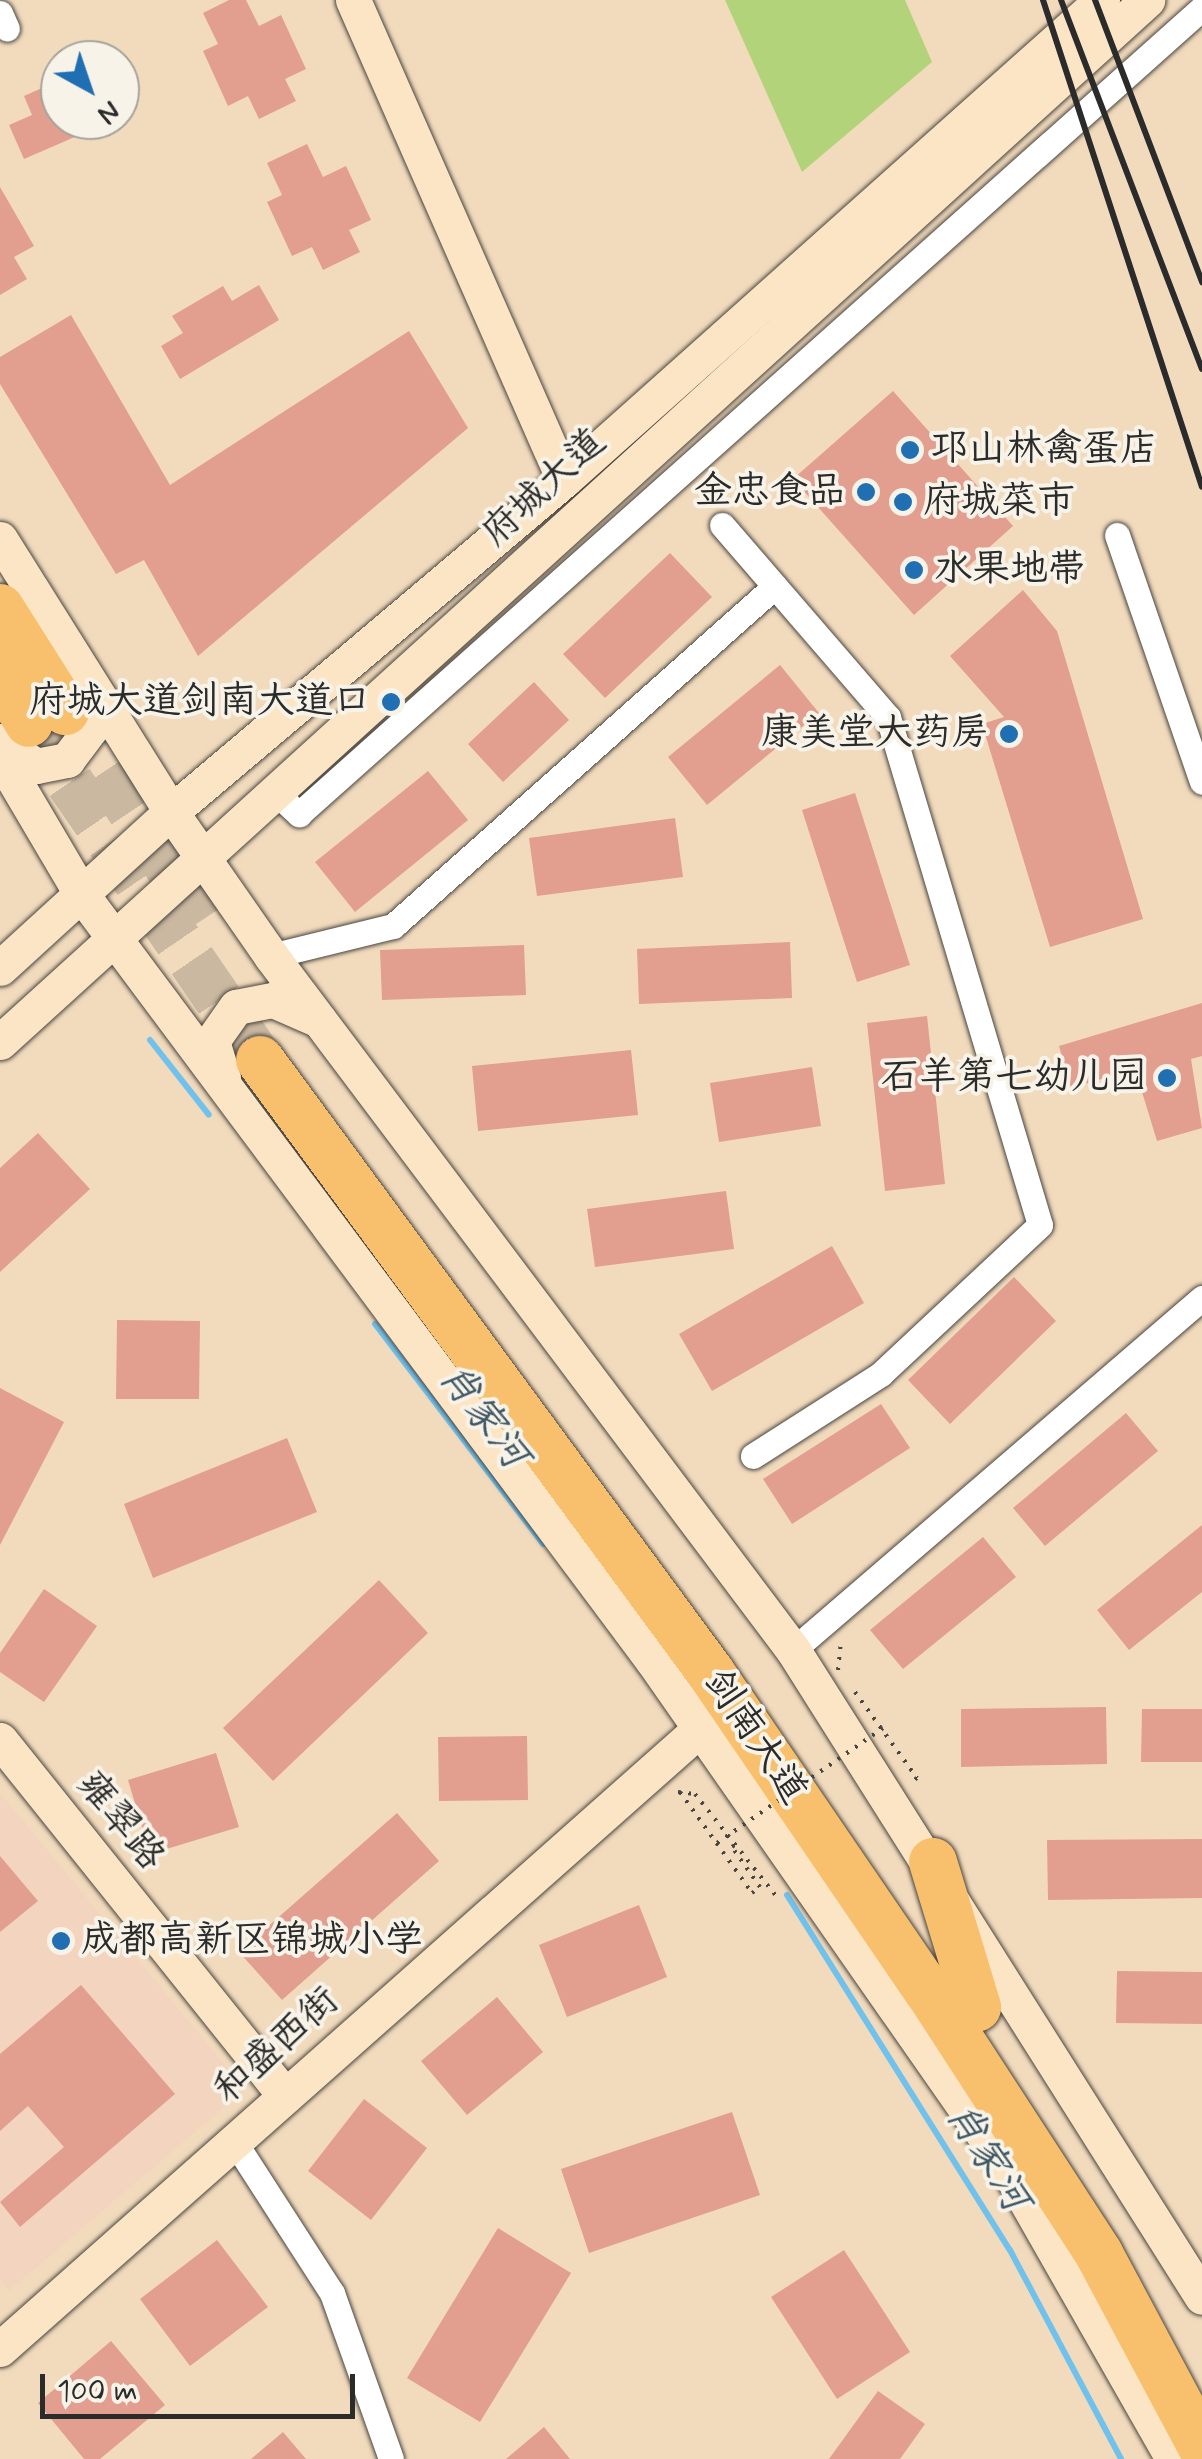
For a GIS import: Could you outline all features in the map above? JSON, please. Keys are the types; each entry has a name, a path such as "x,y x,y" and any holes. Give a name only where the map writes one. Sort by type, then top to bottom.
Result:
{"highway":[{"path":"0,608 24,732"},
{"path":"0,676 24,732"},
{"name":"剑南大道","path":"286,1038 929,1992 1099,2254 1202,2447"},
{"name":"剑南大道","path":"286,1038 734,1649 978,2007 1124,2237 1202,2381"},
{"path":"932,1862 978,2007"},
{"path":"929,1992 1009,2171"}],"main road":[{"path":"353,0 564,480"},
{"name":"府城大道","path":"0,968 172,812 564,480 1102,0"},
{"name":"府城大道","path":"0,1042 1147,0"},
{"path":"0,539 202,859 272,956 286,1038"},
{"path":"24,732 36,766 67,760 84,745 91,728 74,656"},
{"path":"24,732 82,896 700,1728 1009,2171 1173,2459"},
{"path":"230,1096 212,1041 236,1007 273,1000 286,1038 793,1650 932,1862 1202,2297"},
{"name":"和盛西街","path":"0,2349 700,1728"},
{"name":"雍翠路","path":"0,1740 285,2096"}],"street":[{"path":"275,792 299,814 1202,8"},
{"path":"722,525 888,716 1040,1225 881,1374 753,1456"},
{"path":"1117,535 1202,782"},
{"path":"272,956 392,926 775,586"},
{"path":"793,1650 1202,1298"},
{"path":"234,2141 332,2293 391,2459"}],"path":[{"path":"857,1691 917,1778 909,1783 882,1743"},
{"path":"717,1843 883,1728"},
{"path":"738,1842 732,1847 760,1887 752,1893 677,1792 695,1794 738,1842 777,1897"}],"shaded area":[{"name":"成都高新区锦城小学","path":"0,1793 245,2089 9,2291 0,2280"}],"green space":[{"path":"725,0 905,0 932,62 802,172"}],"building":[{"path":"229,0 246,0 259,26 281,15 306,69 285,79 296,101 259,119 248,96 228,106 203,51 218,44 203,13"},
{"path":"40,89 40,140 68,140 24,159 9,125 32,115 24,96"},
{"path":"307,144 323,177 346,166 371,220 349,230 360,252 323,270 312,247 292,256 267,202 282,195 267,163"},
{"path":"0,187 34,246 14,257 27,279 0,295"},
{"path":"259,285 279,320 180,379 161,346 183,333 172,316 223,286 232,301"},
{"path":"71,315 170,485 409,331 468,428 198,656 144,560 116,574 0,384 0,357"},
{"name":"府城菜市","path":"893,391 1013,526 914,615 793,479"},
{"path":"670,553 712,597 605,698 563,654"},
{"path":"1023,590 1057,631 1143,919 1050,947 982,724 1004,717 950,656"},
{"path":"780,665 819,713 707,805 668,757"},
{"path":"534,682 569,720 503,782 468,744"},
{"path":"428,771 468,820 355,912 315,862"},
{"path":"855,793 910,965 857,982 802,810"},
{"path":"675,818 683,877 537,896 529,838"},
{"path":"790,942 792,998 639,1004 637,949"},
{"path":"524,945 526,995 382,1000 380,950"},
{"name":"石羊第七幼儿园","path":"1202,1003 1202,1056 1191,1059 1202,1128 1157,1141 1135,1069 1071,1088 1059,1046"},
{"path":"927,1016 945,1184 885,1191 867,1023"},
{"path":"631,1050 638,1115 478,1131 472,1066"},
{"path":"812,1067 821,1126 719,1142 710,1083"},
{"path":"38,1133 90,1189 0,1272 0,1168"},
{"path":"726,1191 734,1249 595,1267 587,1209"},
{"path":"832,1246 864,1303 712,1391 679,1334"},
{"path":"1014,1277 1056,1321 950,1424 908,1380"},
{"path":"117,1320 200,1321 199,1399 116,1399"},
{"path":"0,1388 64,1422 0,1545"},
{"path":"881,1404 910,1448 792,1524 763,1479"},
{"path":"1126,1413 1158,1451 1045,1546 1013,1508"},
{"path":"287,1438 317,1512 153,1578 124,1504"},
{"path":"1202,1525 1202,1592 1129,1650 1097,1610"},
{"path":"983,1537 1016,1577 903,1669 870,1630"},
{"path":"379,1580 428,1633 273,1781 223,1728"},
{"path":"44,1589 97,1626 44,1702 0,1672 0,1653"},
{"path":"1106,1707 1107,1764 961,1767 961,1709"},
{"path":"1142,1709 1202,1709 1202,1762 1141,1762"},
{"path":"527,1736 528,1800 439,1801 438,1737"},
{"path":"216,1753 239,1827 150,1854 128,1780"},
{"path":"397,1813 439,1861 282,2000 239,1952"},
{"path":"1202,1839 1202,1898 1048,1900 1047,1840"},
{"path":"0,1856 38,1901 0,1932"},
{"path":"639,1905 667,1977 567,2017 539,1945"},
{"path":"1117,1971 1202,1972 1202,2024 1116,2023"},
{"path":"81,1985 175,2094 20,2227 0,2202 64,2147 28,2106 0,2131 0,2054"},
{"path":"497,1997 543,2052 467,2115 421,2061"},
{"path":"364,2099 427,2148 371,2220 308,2171"},
{"path":"732,2112 760,2195 589,2253 561,2169"},
{"path":"498,2228 571,2273 480,2422 407,2378"},
{"path":"217,2240 268,2307 190,2366 140,2299"},
{"path":"844,2250 910,2352 837,2399 771,2297"},
{"path":"111,2341 165,2405 100,2459 84,2459 38,2403"},
{"path":"878,2391 925,2424 900,2459 829,2459"},
{"path":"544,2427 570,2459 506,2459"},
{"path":"283,2432 306,2459 251,2459"}],"waterway":[{"name":"肖家河","path":"150,1040 209,1115"},
{"name":"肖家河","path":"375,1324 543,1544"},
{"name":"肖家河","path":"787,1895 1010,2250 1121,2459"}],"tunnel":[{"path":"65,711 203,919"},
{"path":"29,723 260,1060"}],"railway":[{"path":"1043,0 1202,487"},
{"path":"1061,0 1202,369"},
{"path":"1095,0 1202,282"}],"place":[{"name":"邛山林禽蛋店","path":"910,450"},
{"name":"金忠食品","path":"866,492"},
{"name":"府城菜市","path":"903,502"},
{"name":"水果地带","path":"914,570"},
{"name":"府城大道剑南大道口","path":"391,702"},
{"name":"康美堂大药房","path":"1009,734"},
{"name":"石羊第七幼儿园","path":"1167,1078"},
{"name":"成都高新区锦城小学","path":"61,1941"}]}
